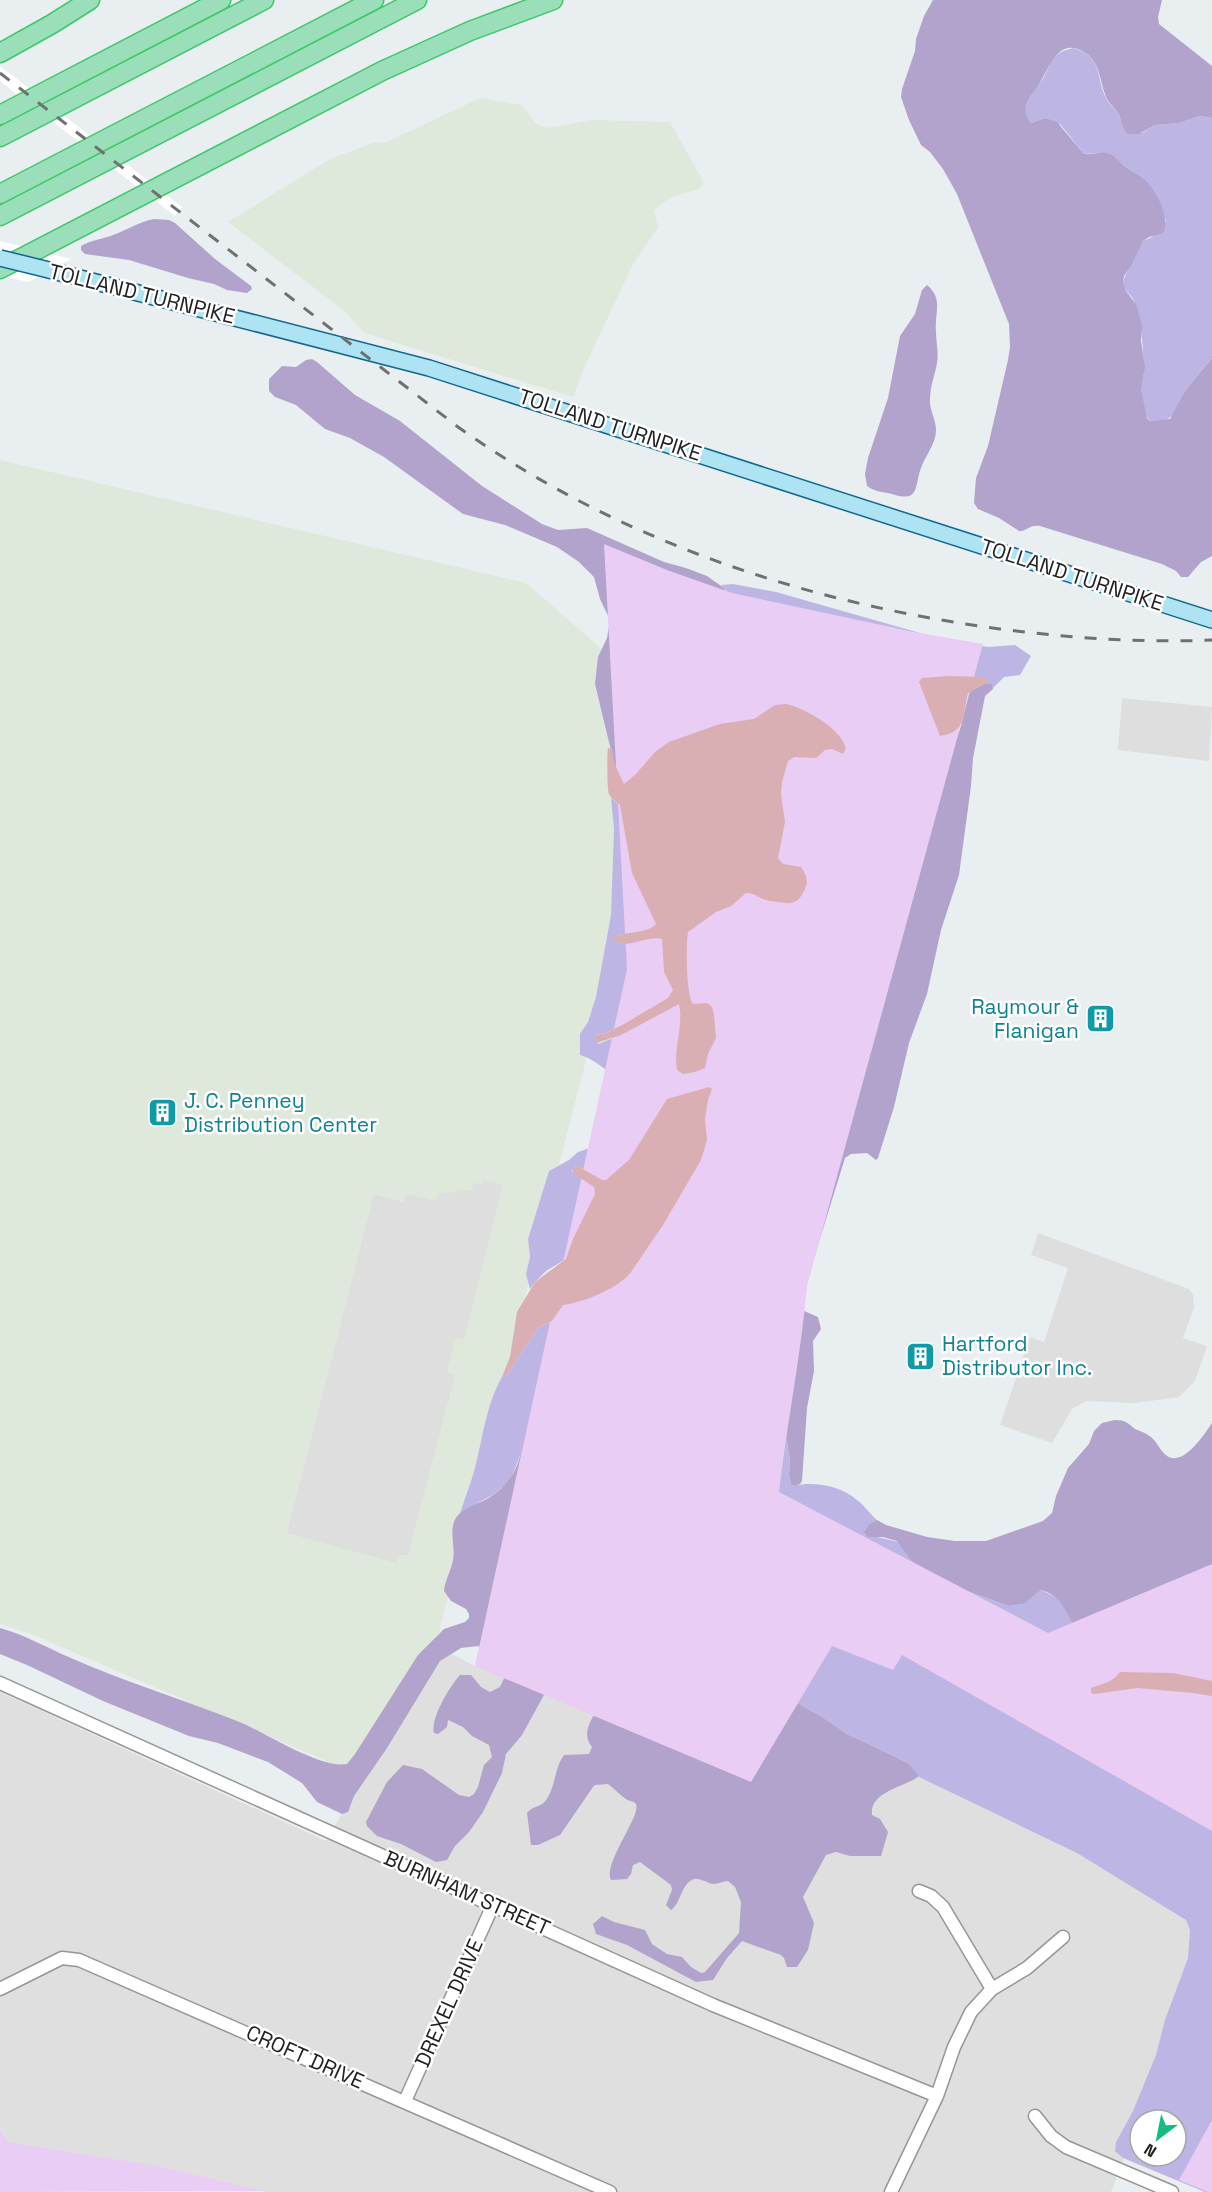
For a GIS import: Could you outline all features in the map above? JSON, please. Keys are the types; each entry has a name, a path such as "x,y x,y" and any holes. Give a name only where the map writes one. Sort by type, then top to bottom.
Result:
{"highway":[{"path":"0,53 90,0"},
{"path":"193,15 209,0"},
{"path":"0,115 221,0"},
{"path":"0,137 264,0"},
{"path":"0,194 374,0"},
{"path":"0,216 417,0"},
{"path":"0,269 381,71 470,31 552,0"}],"main road":[{"name":"TOLLAND TURNPIKE","path":"0,258 429,368 1212,621"}],"street":[{"name":"BURNHAM STREET","path":"0,1683 713,2005 937,2096"},
{"path":"919,1891 931,1896 943,1907 992,1989"},
{"name":"DREXEL DRIVE","path":"405,2101 493,1905"},
{"path":"891,2192 937,2096 961,2029 971,2012 992,1989 1027,1968 1063,1937"},
{"name":"CROFT DRIVE","path":"0,1989 62,1958 79,1960 610,2192"},
{"path":"1035,2116 1051,2136 1066,2147 1172,2192"}],"shaded area":[{"path":"933,0 1162,0 1158,17 1159,24 1212,66 1212,118 1200,116 1179,123 1155,125 1139,134 1126,132 1118,113 1106,97 1096,64 1088,55 1074,48 1067,48 1055,56 1026,106 1027,117 1031,123 1045,118 1057,122 1084,154 1109,154 1141,176 1162,206 1165,221 1163,233 1143,241 1124,276 1123,283 1136,304 1142,325 1141,341 1145,367 1141,390 1147,418 1150,421 1170,419 1184,392 1212,358 1212,556 1201,562 1188,577 1181,577 1176,571 1162,564 1040,526 1019,531 999,518 978,509 974,503 976,478 988,446 1008,360 1009,324 957,194 943,169 930,152 921,145 901,97 915,51 916,39 924,16"},
{"path":"1073,48 1083,52 1094,62 1106,98 1118,113 1125,131 1142,133 1155,125 1179,123 1200,116 1212,118 1212,358 1184,392 1172,416 1166,420 1150,421 1144,409 1141,394 1144,366 1140,325 1134,300 1123,283 1143,241 1152,237 1166,221 1156,195 1143,178 1118,162 1097,153 1084,154 1061,125 1045,118 1031,123 1026,112 1029,98 1051,62 1059,54"},
{"path":"480,98 522,105 535,123 546,128 593,120 670,122 704,183 698,190 671,197 654,210 658,228 634,262 584,368 573,397 364,333 347,313 228,222 330,159 373,143 387,142"},
{"path":"154,219 169,220 175,223 252,289 247,293 227,290 214,284 129,260 85,254 81,250 81,246 85,244"},
{"path":"927,285 937,301 938,359 930,399 936,435 921,468 914,492 912,495 901,496 870,488 867,486 865,474 888,398 900,336 915,314 922,290"},
{"path":"312,359 317,362 355,395 400,421 482,486 542,524 558,530 587,528 664,562 707,576 724,588 727,594 623,784 614,763 595,684 598,657 607,638 609,618 600,599 594,577 579,562 557,547 505,525 463,514 384,457 350,438 325,429 296,405 275,397 269,391 269,379 282,366 296,367"},
{"path":"0,460 526,583 602,649 624,912 439,1632 345,1769 31,1634 0,1624"},
{"path":"604,544 732,593 914,632 983,644 807,1286 779,1492 1048,1633 1212,1564 1212,1831 902,1655 893,1670 832,1646 751,1782 475,1666 627,969"},
{"path":"733,584 776,592 941,639 988,647 1015,645 1031,656 1020,675 1004,677 993,688 991,684 984,684 988,680 982,677 922,678 919,682 920,688 910,694 895,733 886,778 842,935 841,956 815,1041 813,1057 816,1083 811,1101 808,1136 799,1174 797,1202 786,1234 781,1284 786,1312 796,1329 797,1336 786,1436 790,1460 789,1474 791,1485 827,1486 851,1495 877,1520 864,1530 864,1534 899,1542 913,1563 913,1570 928,1579 1009,1606 1024,1604 1041,1590 1060,1599 1076,1629 1092,1639 1106,1662 1120,1672 1115,1678 1091,1688 1090,1691 1093,1694 1137,1688 1212,1696 1212,2192 1205,2192 1147,2168 1188,2168 1188,2108 1134,2108 1156,2055 1165,2020 1188,1958 1190,1930 1186,1920 1077,1853 919,1777 908,1763 845,1733 703,1647 623,1612 609,1602 606,1591 605,1560 607,1522 627,1447 632,1389 638,1370 638,1355 642,1338 632,1329 604,1332 589,1341 575,1357 558,1385 531,1417 510,1481 494,1494 460,1513 475,1468 489,1410 502,1377 506,1376 538,1328 552,1321 563,1305 603,1294 628,1276 648,1249 701,1160 707,1140 705,1121 712,1089 710,1087 667,1099 629,1160 606,1180 578,1166 574,1167 572,1172 590,1183 595,1189 595,1194 566,1259 546,1271 530,1289 526,1274 530,1257 528,1239 549,1171 578,1152 593,1147 614,1114 637,1103 647,1091 625,1082 592,1060 580,1055 580,1034 588,1022 596,997 611,915 614,829 611,798 620,805 632,873 656,925 619,935 614,937 614,940 624,944 662,939 664,972 673,990 667,999 624,1024 606,1033 595,1035 598,1044 621,1035 679,1004 681,1024 676,1063 682,1074 706,1067 717,1033 715,1018 709,1005 705,1002 693,1004 691,999 687,970 688,932 716,912 731,906 746,893 779,903 794,902 802,897 802,900 813,906 818,882 827,861 828,849 837,825 843,787 857,753 856,739 860,707 865,691 857,664 825,636 808,634 806,638 809,668 795,706 776,705 754,719 720,724 727,704 726,616 728,598 726,590 721,585"},
{"path":"986,677 988,680 987,683 968,693 960,726 949,734 940,736 919,682 922,678"},
{"path":"984,684 992,684 993,689 985,696 973,758 959,875 941,930 927,994 909,1043 894,1107 878,1158 876,1160 867,1153 851,1154 845,1158 805,1287 802,1310 818,1317 821,1329 813,1341 814,1371 807,1408 802,1481 795,1486 791,1485 789,1474 790,1460 786,1436 795,1209 961,726 969,692"},
{"path":"1122,698 1212,707 1209,761 1118,750"},
{"path":"786,704 822,720 838,734 846,749 843,754 832,749 825,750 816,758 794,757 788,761 782,782 781,795 785,822 778,858 783,864 801,867 807,880 803,894 798,900 787,903 767,900 746,893 731,906 716,912 688,932 687,970 691,999 693,1004 707,1003 712,1007 714,1015 716,1038 708,1054 705,1068 683,1074 677,1070 679,1004 621,1035 597,1043 595,1035 606,1033 624,1024 668,998 673,990 664,972 662,939 624,944 614,940 614,937 619,935 647,929 656,924 632,873 620,805 609,794 608,748 612,749 614,763 624,784 655,752 669,742 720,724 754,719 775,705"},
{"path":"709,1087 712,1089 705,1119 707,1140 701,1160 663,1225 631,1272 618,1284 600,1294 563,1305 552,1321 538,1328 506,1376 502,1377 510,1357 517,1312 535,1282 566,1259 595,1194 594,1187 573,1173 573,1167 578,1166 606,1180 629,1160 667,1099"},
{"path":"484,1180 503,1185 464,1340 455,1339 447,1371 455,1375 408,1555 399,1555 396,1563 287,1533 374,1194 404,1202 407,1194 436,1201 439,1192 446,1194 462,1189 471,1191 474,1183 482,1184"},
{"path":"1038,1233 1189,1289 1193,1295 1194,1308 1183,1338 1207,1346 1195,1381 1179,1397 1135,1403 1086,1401 1072,1409 1052,1443 1000,1425 1030,1337 1044,1342 1068,1268 1031,1255"},
{"path":"1115,1420 1126,1422 1146,1434 1153,1439 1164,1454 1174,1458 1187,1453 1212,1423 1212,1681 1074,1626 1062,1604 1054,1596 1041,1590 1024,1604 1009,1606 953,1586 913,1563 897,1541 883,1537 868,1537 863,1532 877,1520 886,1525 927,1537 955,1541 986,1541 1043,1521 1052,1513 1056,1496 1068,1468 1089,1444 1094,1431 1102,1423"},
{"path":"529,1421 758,1681 845,1733 908,1763 919,1776 876,1800 872,1815 880,1819 888,1832 881,1856 850,1856 836,1852 826,1855 803,1897 814,1923 808,1950 797,1967 787,1967 781,1955 742,1941 727,1958 713,1980 696,1982 627,1945 596,1934 593,1924 602,1916 614,1922 645,1930 652,1944 667,1954 682,1957 691,1967 701,1973 705,1972 739,1933 741,1902 735,1887 728,1881 713,1884 694,1879 686,1885 671,1910 666,1905 672,1890 671,1885 640,1862 633,1865 627,1879 611,1880 612,1862 636,1808 635,1803 626,1799 608,1784 593,1787 560,1835 538,1845 531,1845 527,1813 546,1800 564,1755 589,1754 592,1747 588,1739 588,1730 595,1713 545,1693 522,1735 506,1754 502,1773 483,1812 469,1832 455,1846 447,1860 436,1862 401,1844 377,1836 367,1826 366,1822 387,1782 403,1765 422,1769 459,1795 469,1797 474,1794 484,1765 492,1757 489,1745 472,1736 463,1727 448,1720 447,1727 438,1734 434,1733 434,1727 442,1703 460,1675 471,1675 481,1687 490,1692 500,1687 506,1674 478,1646 461,1648 440,1661 387,1748 354,1796 348,1812 342,1814 317,1802 302,1783 268,1762 218,1743 189,1736 103,1701 0,1654 0,1628 113,1675 242,1723 309,1756 336,1764 347,1764 418,1655 444,1629 465,1622 469,1618 466,1609 451,1601 444,1591 454,1555 453,1526 461,1512 490,1497 508,1481 518,1464"},
{"path":"438,1647 475,1666 891,1748 1094,1856 1203,1932 1188,1991 1143,2108 1128,2108 1128,2148 1111,2192 266,2192 8,2142 0,2128 0,1692 326,1841"},
{"path":"1120,1672 1173,1673 1212,1681 1212,1696 1137,1688 1091,1693 1091,1688 1111,1680"},
{"path":"1128,2120 1128,2160 1115,2151 1116,2142"},
{"path":"1212,2120 1212,2192 1179,2180 1186,2168 1188,2168 1188,2164"},
{"path":"0,2129 8,2142 157,2166 263,2191 0,2192"}],"pier":[{"path":"0,66 182,207 175,216 0,81"},
{"path":"0,241 71,259 28,282 0,275"}],"railway":[{"path":"0,73 458,427 520,467 583,503 649,534 716,561 785,584 927,618 1053,635 1159,641 1212,640"}],"place":[{"name":"Raymour & Flanigan","path":"1100,1019"},
{"name":"J. C. Penney Distribution Center","path":"163,1113"},
{"name":"Hartford Distributor Inc.","path":"921,1356"}]}
